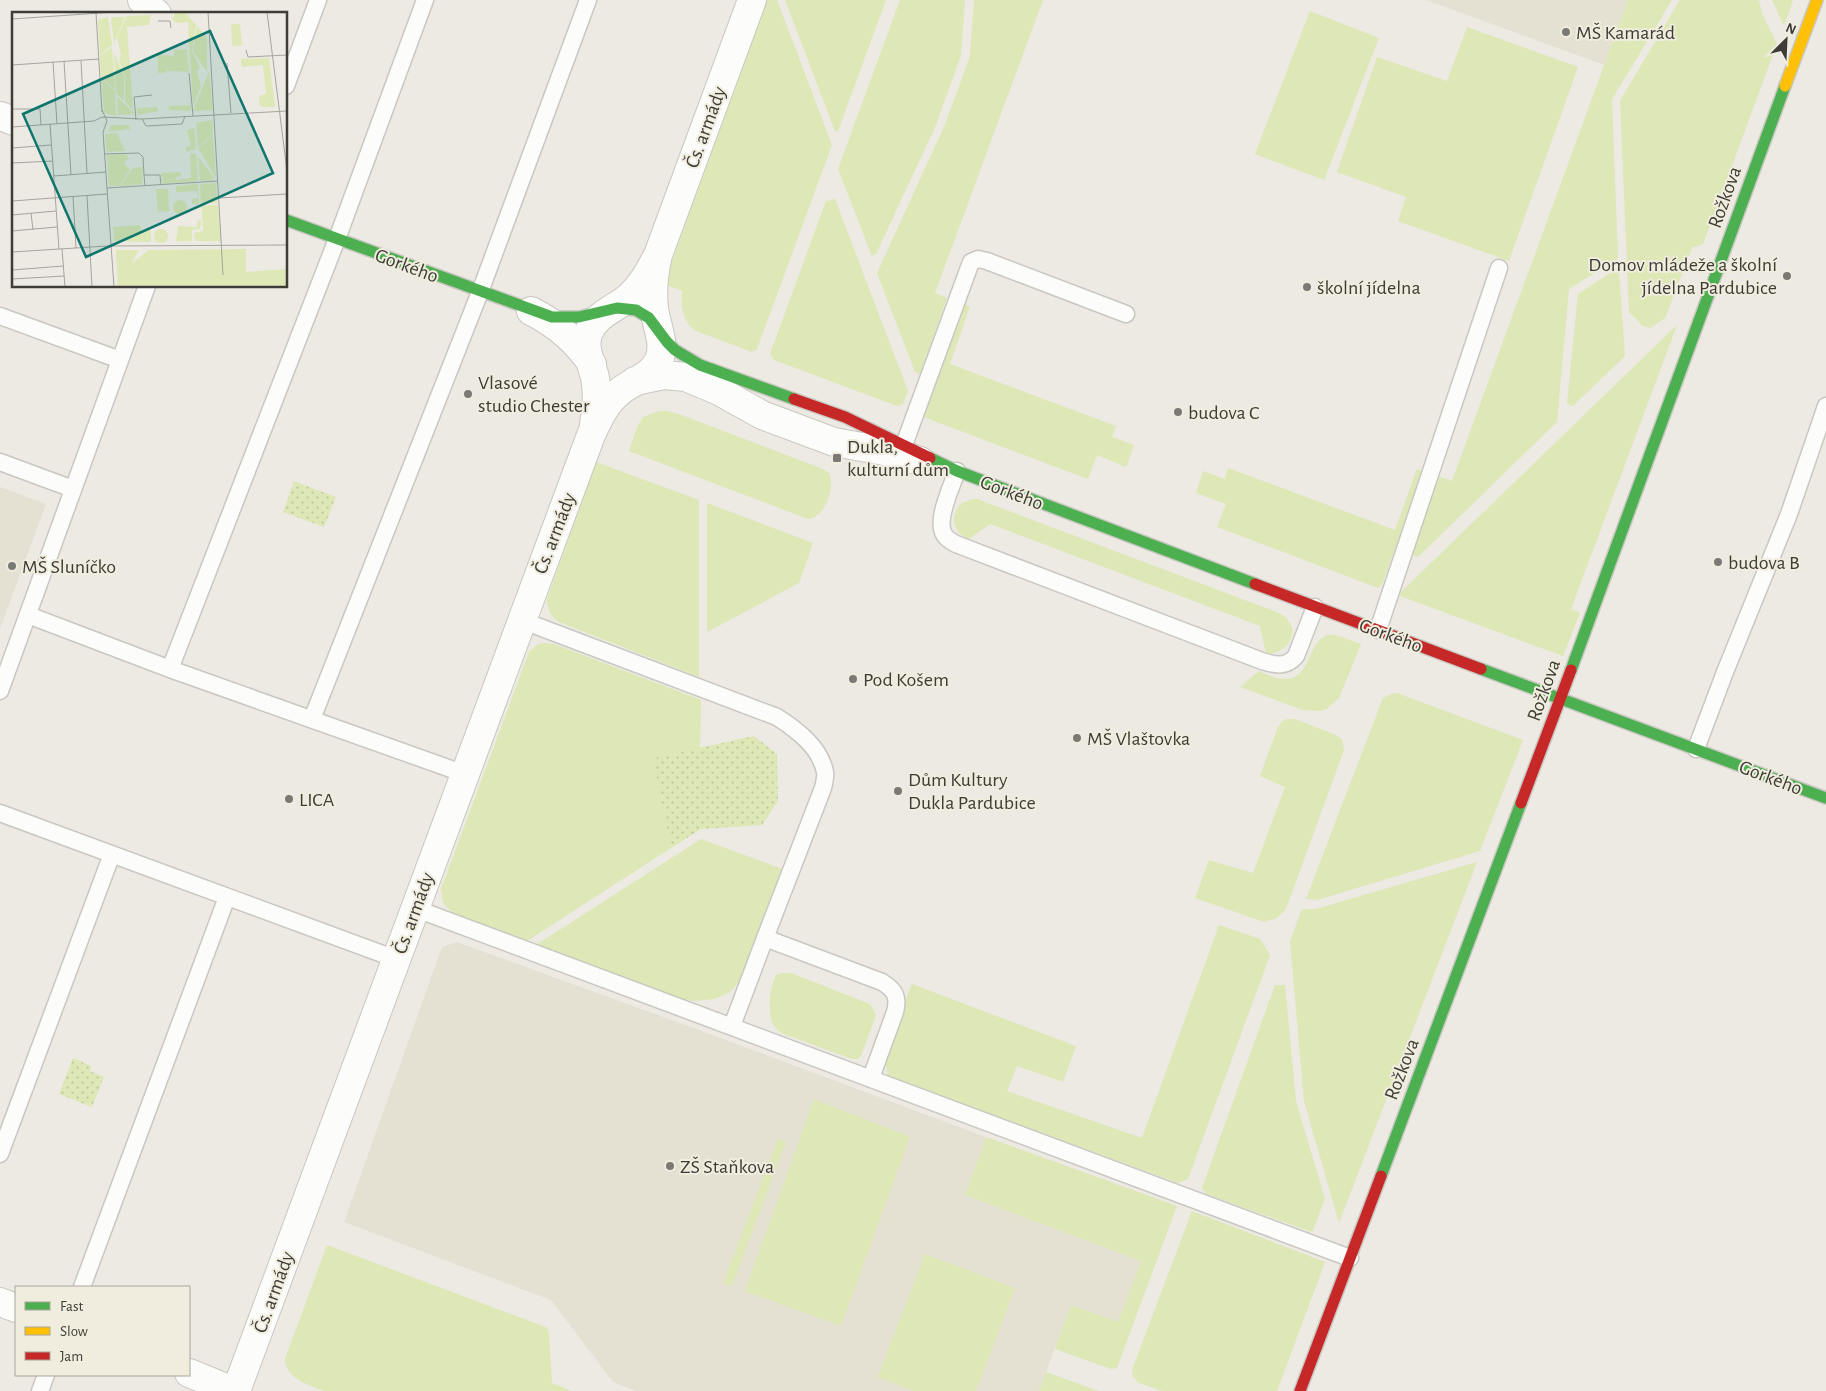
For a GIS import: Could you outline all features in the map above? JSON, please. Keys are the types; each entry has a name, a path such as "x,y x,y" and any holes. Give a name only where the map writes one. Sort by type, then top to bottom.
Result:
{"street":[{"path":"142,0 155,12"},
{"name":"Čs. armády","path":"235,1391 591,435 596,412 596,395 595,376 587,352 589,333 593,324 630,296 641,284 658,255 752,0"},
{"name":"Rožkova","path":"1300,1391 1561,698 1817,0"},
{"path":"0,116 12,120"},
{"name":"Gorkého","path":"288,221 552,317 562,318 608,312 617,308 637,310 653,322 677,352 700,365 845,418 902,450 1826,798"},
{"name":"Čs. armády","path":"591,435 608,404 617,394 640,380 654,368 659,360 662,340 658,330 654,307 658,255"},
{"name":"Gorkého","path":"528,309 560,328 573,340 602,376 611,381 630,383 664,375 686,377 719,391 762,415 834,442 902,450"},
{"path":"0,1302 15,1308"},
{"path":"190,1373 235,1391"}],"lane":[{"path":"288,81 318,0"},
{"path":"170,669 337,239 425,0"},
{"path":"312,719 480,292 588,0"},
{"path":"902,450 971,262 978,259 987,261 1126,314"},
{"path":"1378,630 1499,268"},
{"path":"0,691 146,288"},
{"path":"0,316 120,360"},
{"path":"1696,749 1789,514 1826,406"},
{"path":"0,462 73,489"},
{"path":"957,471 941,518 941,529 945,537 956,544 1253,658 1272,664 1284,665 1291,662 1296,656 1315,607"},
{"path":"28,615 170,669 464,774"},
{"path":"522,620 777,717 795,728 809,742 819,757 825,774 823,788 732,1026"},
{"path":"0,813 396,959"},
{"path":"0,1154 112,854"},
{"path":"82,1286 227,897"},
{"path":"414,908 1350,1258"},
{"path":"765,938 882,982 890,987 896,995 898,1002 871,1078"},
{"path":"40,1391 46,1376"}],"shaded area":[{"name":"MŠ Kamarád","path":"1426,0 1628,0 1604,65"},
{"name":"MŠ Sluníčko","path":"0,487 46,504 0,629"},
{"name":"ZŠ Staňkova","path":"457,942 986,1137 965,1195 1141,1261 1118,1323 1071,1305 1039,1391 636,1391 613,1382 551,1300 344,1222 442,947"}],"green space":[{"path":"767,0 777,0 832,145 757,349 752,352 696,331 688,323 683,313 682,291 667,285 670,267"},
{"path":"785,0 886,0 838,131 835,131"},
{"path":"900,0 965,0 961,55 936,125 876,254 872,256 838,169"},
{"path":"974,0 1043,0 935,293 947,298 920,374 915,372 877,273 944,127 970,56"},
{"path":"1628,0 1672,0 1612,99 1618,258 1569,289 1557,422 1418,557 1412,555 1439,477 1452,481"},
{"path":"1680,0 1759,0 1762,14 1777,44 1703,244 1692,248 1665,318 1650,328 1643,326 1629,312 1620,101"},
{"path":"1772,0 1793,0 1784,26"},
{"path":"1310,11 1379,38 1324,180 1255,154"},
{"path":"1467,27 1578,67 1509,261 1398,221 1406,197 1337,172 1377,57 1447,81"},
{"path":"835,199 908,391 903,404 897,406 774,360 770,354 826,201"},
{"path":"1615,270 1619,272 1625,356 1573,406 1567,404 1578,294"},
{"path":"961,303 970,306 950,364 1116,426 1112,437 1134,445 1126,467 1097,455 1088,479 926,418 921,410"},
{"path":"1677,325 1571,609 1580,613 1563,656 1400,596 1401,592"},
{"path":"659,411 679,414 823,469 829,473 831,479 828,500 819,513 808,519 629,451 637,427 643,417"},
{"path":"596,462 699,500 699,677 559,622 550,612 547,599"},
{"path":"1228,468 1395,530 1417,469 1424,471 1382,584 1378,588 1217,527 1226,504 1196,493 1203,471 1225,479"},
{"path":"294,481 336,497 324,527 283,512"},
{"path":"972,499 977,499 1279,613 1291,625 1291,639 1282,650 1266,654 1260,626 990,524 969,539 964,537 955,525 955,515 960,505"},
{"path":"707,503 813,543 799,583 707,632"},
{"path":"1327,635 1336,635 1361,644 1339,698 1328,708 1321,711 1303,710 1240,687 1259,671 1282,679 1292,678 1299,674 1315,646"},
{"path":"538,644 554,644 701,700 700,748 654,758 671,848 527,941 453,913 443,903 441,889 529,652"},
{"path":"1393,693 1523,740 1480,851 1317,900 1306,899 1383,698"},
{"path":"1287,719 1295,719 1336,735 1342,740 1344,750 1286,909 1277,918 1264,922 1195,898 1209,860 1253,873 1285,787 1260,776 1278,727"},
{"path":"754,736 777,754 778,801 762,825 701,829 671,848 653,758"},
{"path":"701,839 782,869 744,975 730,992 715,999 693,1001 679,998 536,945"},
{"path":"1477,862 1339,1223 1304,1101 1290,941 1302,909 1316,909"},
{"path":"1219,925 1260,939 1270,955 1188,1179 1178,1183 888,1076 884,1054 912,984 1076,1046 1063,1082 1017,1066 1007,1091 1142,1138"},
{"path":"791,973 870,1004 876,1015 861,1056 857,1059 852,1059 781,1033 776,1028 771,1019 770,997 776,975"},
{"path":"1275,985 1285,985 1296,1101 1325,1199 1312,1232 1206,1194 1202,1188"},
{"path":"73,1058 91,1066 90,1071 104,1077 92,1107 59,1094"},
{"path":"814,1099 910,1137 841,1326 745,1291"},
{"path":"986,1137 1177,1206 1117,1368 1111,1369 1055,1349 1071,1305 1118,1322 1141,1261 965,1195"},
{"path":"778,1139 786,1142 732,1286 723,1283"},
{"path":"1192,1211 1325,1262 1277,1391 1162,1391 1139,1383 1133,1377 1132,1370"},
{"path":"327,1245 547,1328 552,1383 571,1391 324,1391 299,1380 289,1371 285,1359"},
{"path":"925,1254 1015,1288 976,1391 914,1391 878,1377"},
{"path":"1046,1372 1099,1391 1039,1391"}],"traffic: fast":[{"path":"1571,670 1785,86"},
{"path":"288,221 552,317 579,317 617,308 636,310 649,318 675,350 700,365 794,399"},
{"path":"930,458 957,471 1255,584"},
{"path":"1481,669 1826,798"},
{"path":"1381,1176 1521,803"}],"traffic: slow":[{"path":"1785,86 1817,0"}],"traffic: jam":[{"path":"794,399 845,417 930,458"},
{"path":"1255,584 1481,669"},
{"path":"1521,803 1571,670"},
{"path":"1300,1391 1381,1176"}],"place":[{"name":"MŠ Kamarád","path":"1566,32"},
{"name":"Domov mládeže a školní jídelna Pardubice","path":"1787,276"},
{"name":"školní jídelna","path":"1307,287"},
{"name":"Vlasové studio Chester","path":"468,394"},
{"name":"budova C","path":"1178,412"},
{"name":"Dukla, kulturní dům","path":"837,458"},
{"name":"budova B","path":"1718,562"},
{"name":"MŠ Sluníčko","path":"12,566"},
{"name":"Pod Košem","path":"853,679"},
{"name":"MŠ Vlaštovka","path":"1077,738"},
{"name":"Dům Kultury Dukla Pardubice","path":"898,791"},
{"name":"LICA","path":"289,799"},
{"name":"ZŠ Staňkova","path":"670,1166"}]}
